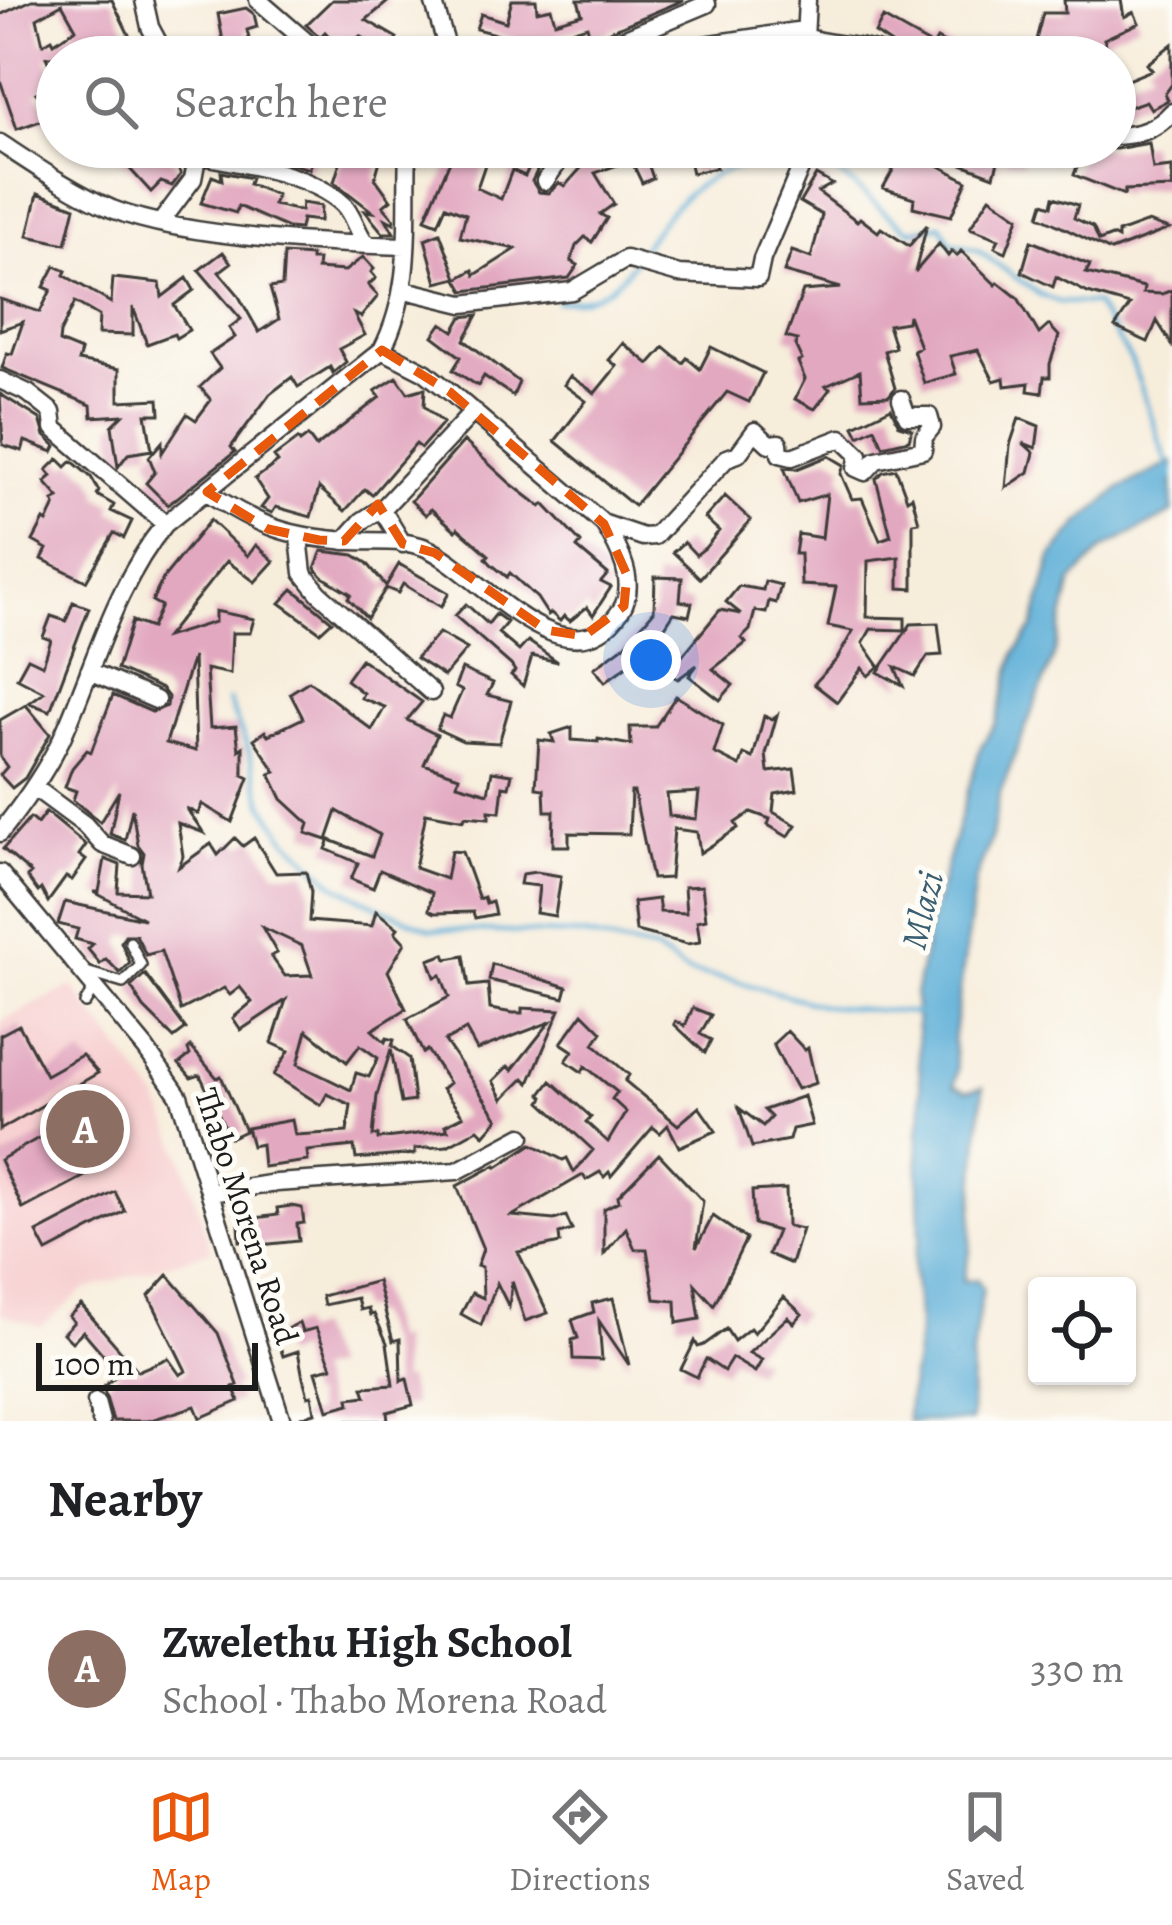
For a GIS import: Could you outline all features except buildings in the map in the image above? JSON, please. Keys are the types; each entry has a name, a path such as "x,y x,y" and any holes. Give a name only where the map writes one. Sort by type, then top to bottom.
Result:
{"street":[{"path":"144,0 155,36"},
{"path":"258,0 300,36"},
{"path":"433,0 444,36"},
{"path":"805,36 807,0"},
{"path":"630,36 707,4"},
{"path":"764,36 797,31 802,36"},
{"path":"1136,135 1154,128 1172,112"},
{"path":"0,143 36,164"},
{"path":"42,168 109,208 161,222 406,246"},
{"path":"161,222 193,179 195,168"},
{"path":"258,168 326,192 348,210 355,231 367,245"},
{"path":"0,833 35,788 140,554 165,524 382,350 397,321 405,290 408,168"},
{"path":"545,181 554,168"},
{"path":"405,290 463,304 572,291 626,259 680,274 758,278 800,168"},
{"path":"207,493 254,523 299,537 404,544 435,553 531,623 575,638 611,621 624,606 628,590 620,552 604,524 474,411 424,372 382,350"},
{"path":"0,380 28,393 52,412 54,428 165,524"},
{"path":"604,524 643,537 661,533 727,458 738,454 754,431 770,444 778,443 780,454 792,457 841,438 859,455 856,468 865,472 872,461 923,450 924,437 932,427 929,416 907,416 901,399"},
{"path":"344,541 474,411"},
{"path":"381,508 404,544"},
{"path":"299,537 303,573 319,593 430,692"},
{"path":"89,671 156,700"},
{"path":"35,788 85,825 102,844 132,856"},
{"name":"Thabo Morena Road","path":"0,873 81,970 90,994 179,1096 282,1421"},
{"path":"210,1193 276,1183 457,1171 522,1136"},
{"path":"96,1402 101,1421"}],"lane":[{"path":"81,970 122,983 141,965 130,942"}],"highlighted area":[{"path":"382,350 450,392 604,524 627,575 624,606 584,636 546,630 435,553 403,544 378,504 344,541 319,540 268,529 207,492"}],"shaded area":[{"path":"72,986 158,1099 183,1158 211,1251 84,1290 41,1327 0,1313 0,1022"}],"water":[{"path":"1172,462 1172,513 1103,549 1072,582 1054,656 999,796 992,836 975,881 953,1042 954,1086 967,1091 983,1087 970,1252 963,1281 977,1279 983,1288 972,1355 971,1421 907,1421 918,1335 914,1274 920,1240 918,1131 922,1114 915,995 931,918 981,746 996,723 1015,653 1033,628 1052,557 1079,523 1119,489"}],"waterway":[{"path":"557,302 592,297 610,287 679,201 732,168"},
{"path":"828,168 911,231 941,225 950,243 977,250 1039,294 1059,302 1095,304 1132,362 1172,476"},
{"path":"228,701 248,748 263,803 284,836 334,884 368,902 430,929 582,935 656,951 687,972 824,1006 917,1013"}],"place":[{"name":"Zwelethu High School","path":"85,1129"}],"water label":[{"name":"Mlazi","path":"922,910"}]}
